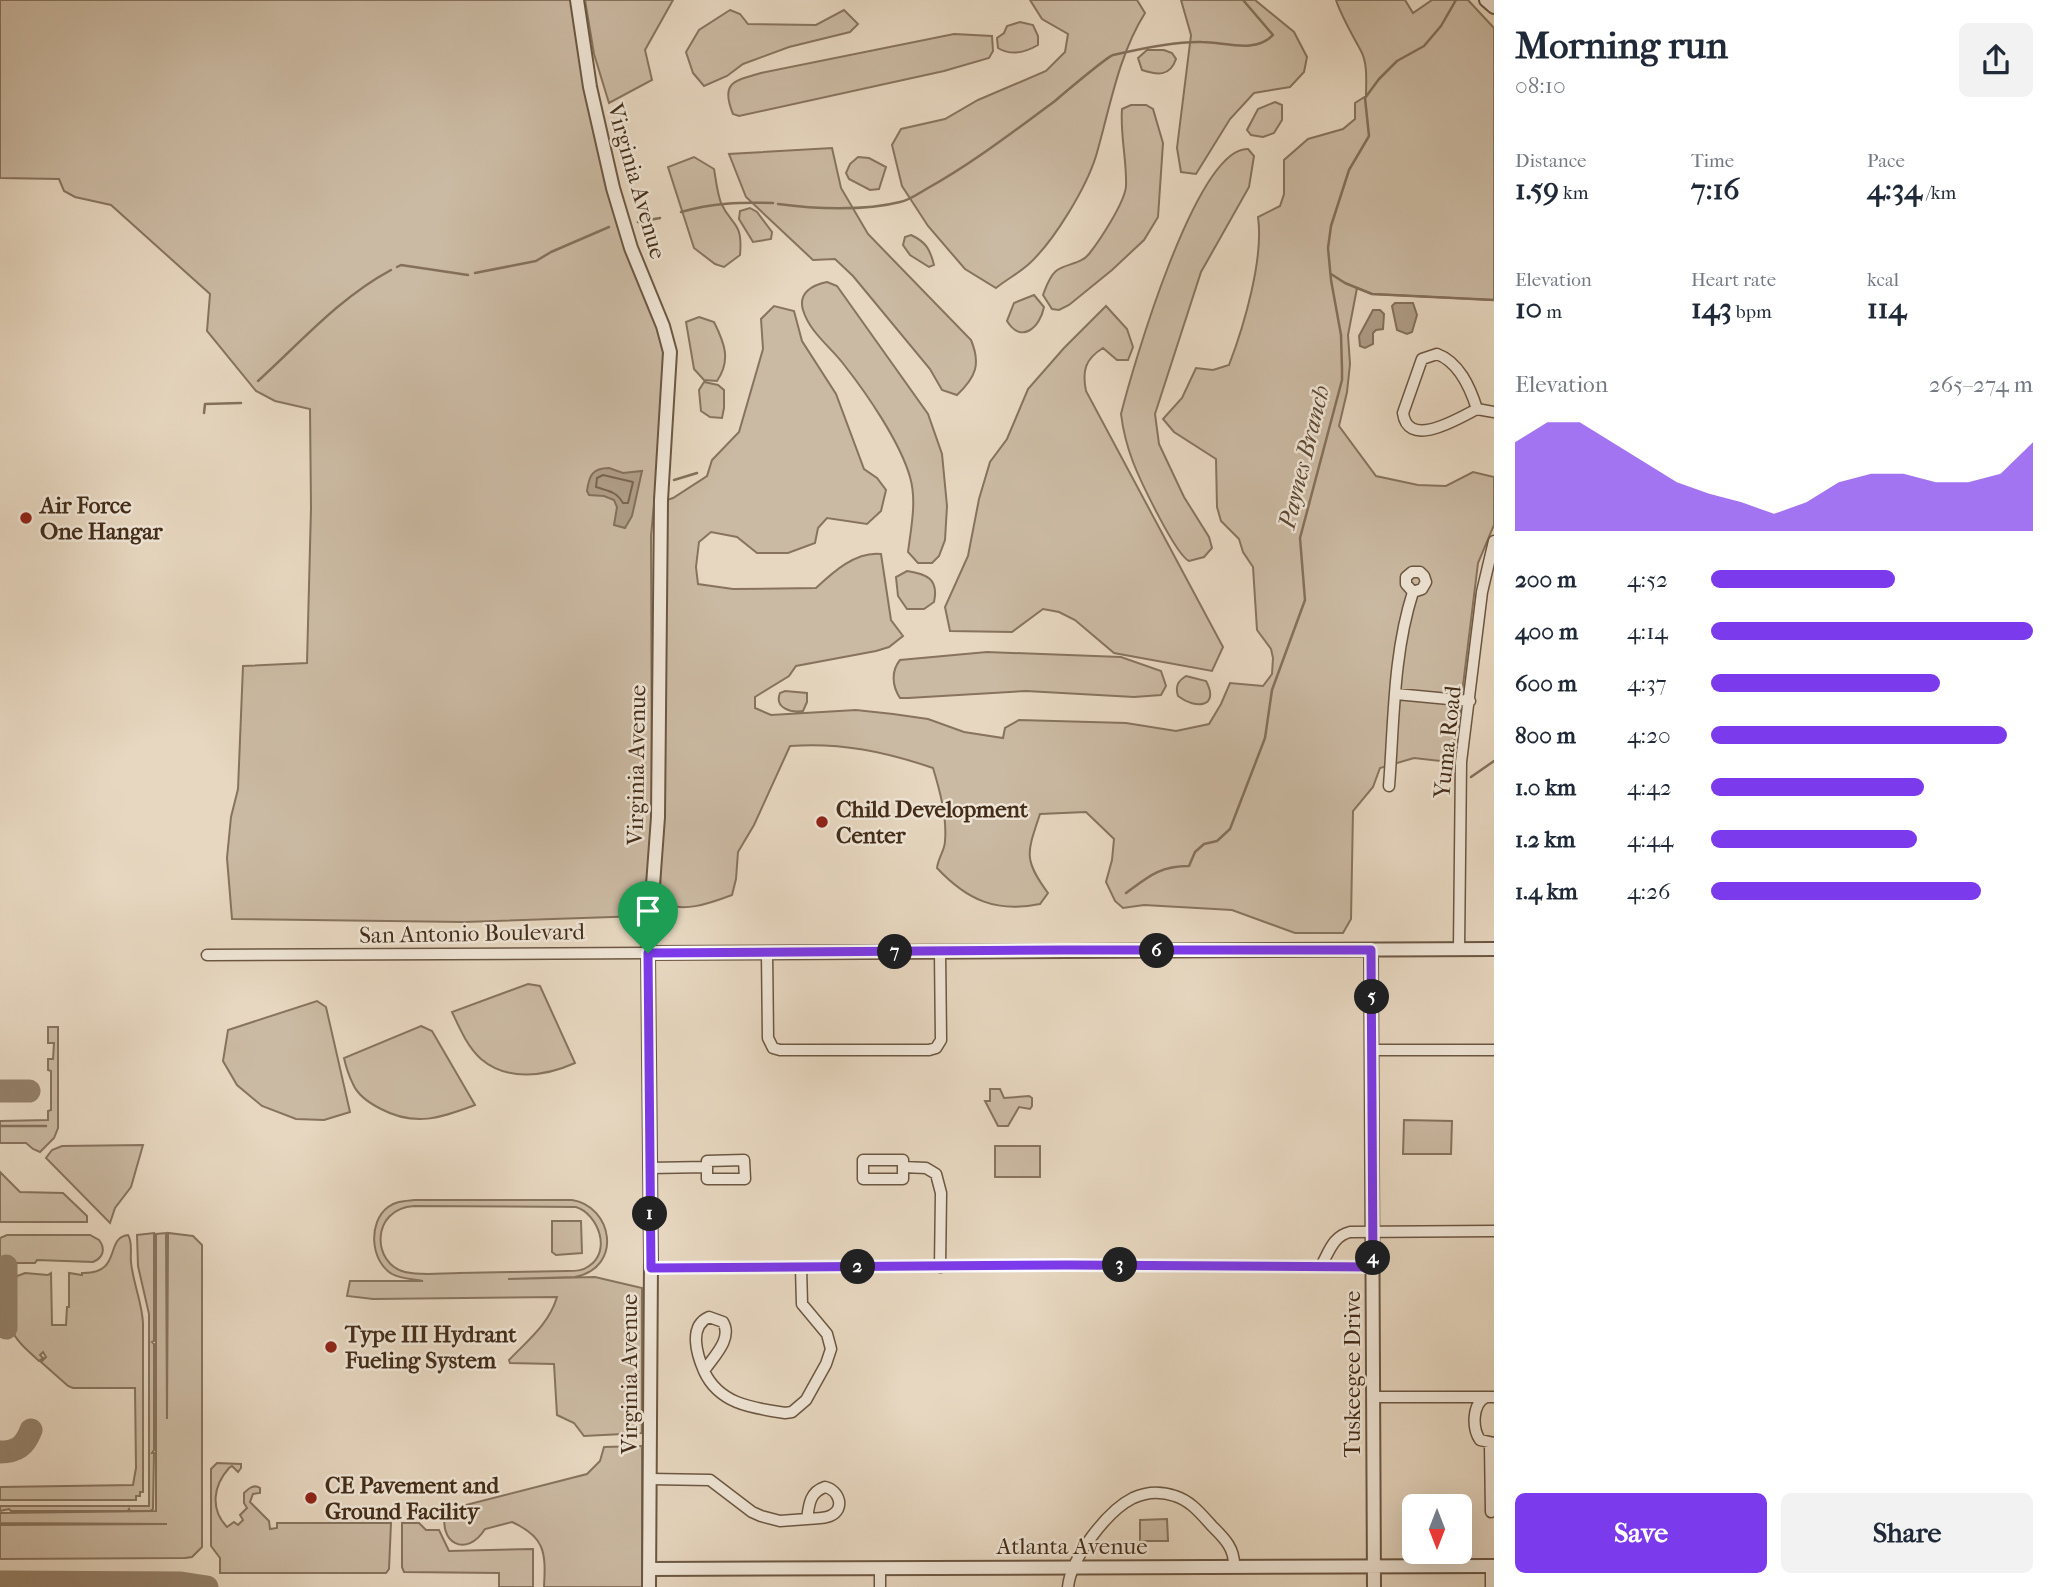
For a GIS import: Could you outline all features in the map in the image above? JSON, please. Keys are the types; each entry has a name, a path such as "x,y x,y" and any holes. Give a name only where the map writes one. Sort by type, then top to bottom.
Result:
{"street":[{"name":"Virginia Avenue","path":"577,0 590,87 613,188 631,248 663,326 670,352 661,500 658,817 648,953 651,1268 649,1587"},
{"path":"1486,0 1494,7"},
{"path":"1477,409 1457,367 1448,358 1437,354 1422,359 1403,412 1408,425 1431,431 1477,409 1494,412"},
{"name":"Yuma Road","path":"1460,949 1460,779 1482,592 1494,541"},
{"path":"1389,786 1405,616 1413,592"},
{"path":"1396,694 1471,701"},
{"name":"San Antonio Boulevard","path":"207,956 1494,949"},
{"name":"Tuskeegee Drive","path":"1371,950 1374,1587"},
{"path":"767,952 768,1038 773,1048 929,1050 936,1048 940,1040 940,952"},
{"path":"1372,1050 1494,1050"},
{"path":"649,1168 707,1167"},
{"path":"903,1167 926,1168 939,1178 940,1267"},
{"path":"1321,1266 1341,1234 1350,1232 1494,1231"},
{"path":"651,1268 1067,1265 1373,1267"},
{"path":"704,1371 727,1336 725,1326 714,1318 702,1321 696,1331 704,1371 714,1388 736,1403 785,1413 801,1406 826,1364 831,1349 827,1334 802,1304 801,1267"},
{"path":"1373,1397 1492,1396"},
{"path":"1490,1512 1492,1443 1478,1437 1475,1426 1478,1402 1492,1396"},
{"path":"650,1479 710,1480 761,1516 780,1521 807,1519"},
{"path":"1068,1587 1073,1567 1093,1535 1122,1505 1142,1495 1158,1493 1176,1496 1190,1504 1228,1543 1234,1556 1234,1567"},
{"path":"1491,1587 1493,1566"},
{"name":"Atlanta Avenue","path":"649,1569 1493,1566"},
{"path":"880,1568 880,1587"}],"shaded area":[{"path":"0,0 571,0 582,71 665,355 664,397 651,536 652,822 642,916 464,922 232,919 227,858 231,817 238,789 243,666 307,663 311,508 310,409 275,401 256,391 207,331 210,294 111,205 75,197 64,191 59,179 0,178"},
{"path":"585,0 673,0 645,50 652,80 609,103 594,54"},
{"path":"1030,0 1137,0 1145,13 1121,64 1096,156 1077,198 1040,252 1027,266 996,288 965,269 928,226 902,186 892,145 901,129 945,119 978,100 1046,71 1065,52 1068,34 1042,19"},
{"path":"1181,0 1255,0 1294,32 1307,57 1304,72 1290,87 1254,93 1230,119 1196,174 1181,172 1177,148 1191,35"},
{"path":"1336,0 1405,0 1413,13 1432,0 1468,0 1494,28 1494,300 1372,294 1357,288 1348,335 1350,364 1339,426 1376,476 1418,485 1446,486 1473,472 1494,477 1494,525 1478,563 1458,726 1449,762 1414,758 1380,768 1373,787 1353,811 1351,919 1343,933 1295,933 1232,910 1144,905 1123,908 1115,901 1106,882 1114,839 1086,812 1040,814 1030,855 1034,872 1048,893 1040,904 1010,907 983,901 971,896 937,868 945,844 945,823 933,768 880,753 809,745 790,746 754,825 738,852 732,895 686,907 676,907 660,900 664,501 707,476 712,460 739,432 763,349 761,319 774,306 794,311 802,341 836,394 864,469 877,478 886,490 881,511 867,524 827,518 818,528 815,543 788,553 757,553 737,537 711,532 699,542 696,567 698,584 733,589 816,588 837,569 854,559 881,554 891,620 903,636 889,647 876,651 796,666 789,676 755,697 755,708 771,715 856,710 893,714 928,719 964,732 1003,738 1005,728 1019,720 1126,723 1176,731 1209,724 1230,683 1263,686 1272,674 1273,658 1271,649 1257,630 1253,567 1243,552 1239,539 1221,521 1217,507 1216,459 1174,432 1163,419 1182,398 1196,368 1213,370 1229,365 1241,331 1255,272 1258,217 1280,206 1284,194 1284,160 1308,139 1343,129 1355,119 1355,103 1366,96 1365,62"},
{"path":"730,10 740,14 748,24 816,25 844,10 858,24 850,32 789,47 743,64 727,76 704,86 693,73 686,52 699,30"},
{"path":"1020,22 1033,25 1038,36 1038,45 1018,52 998,48 997,38 1004,33 1007,26"},
{"path":"954,34 992,36 993,51 989,58 944,71 739,116 733,114 729,103 728,95 732,84 761,73"},
{"path":"1147,50 1164,50 1172,53 1176,59 1167,72 1153,73 1142,70 1138,58"},
{"path":"1275,102 1282,105 1282,120 1274,133 1263,137 1251,135 1247,130 1258,109"},
{"path":"1131,105 1146,105 1153,109 1163,143 1158,217 1144,240 1112,270 1069,305 1059,310 1052,309 1043,295 1051,276 1060,268 1089,254 1117,211 1125,193 1122,109"},
{"path":"832,148 841,188 868,234 971,340 976,356 975,370 969,382 957,395 942,390 930,369 853,276 835,259 813,260 746,197 729,154"},
{"path":"1248,149 1254,156 1249,187 1201,272 1155,414 1159,444 1184,497 1209,537 1212,548 1204,557 1189,561 1175,545 1143,484 1129,450 1121,414 1152,310 1188,220 1208,183 1228,158"},
{"path":"694,157 714,169 721,203 740,236 740,255 724,267 715,264 694,248 668,167"},
{"path":"858,157 869,158 886,167 879,189 870,190 849,179 846,173 850,164"},
{"path":"750,208 757,212 772,232 771,239 753,242 739,219 740,211"},
{"path":"911,235 927,247 934,265 929,267 910,255 903,245 905,237"},
{"path":"827,282 837,286 928,414 942,454 947,506 945,540 939,556 932,563 918,563 908,552 913,495 910,477 899,449 863,390 816,333 803,310 804,294 816,285"},
{"path":"1034,295 1044,307 1034,327 1024,332 1012,328 1007,321 1014,303"},
{"path":"1106,306 1127,329 1133,347 1128,360 1117,360 1103,348 1092,357 1086,366 1084,377 1086,391 1223,647 1212,671 1114,653 1075,620 1059,612 1043,609 1012,632 950,631 945,607 968,556 979,499 990,462 1007,439 1028,389"},
{"path":"699,317 714,322 725,352 724,366 717,381 704,380 694,369 686,322"},
{"path":"704,382 718,385 724,390 722,418 710,417 701,411 699,390"},
{"path":"907,571 926,576 933,583 934,602 924,609 907,609 898,596 896,577"},
{"path":"987,652 1121,657 1161,671 1166,686 1161,695 1134,697 1026,691 900,698 897,693 894,674 900,660"},
{"path":"1186,676 1206,681 1210,690 1208,701 1204,704 1192,703 1178,696 1178,684"},
{"path":"780,693 807,693 803,711 793,711 781,706"},
{"path":"528,984 540,986 575,1063 540,1074 515,1074 481,1059 464,1037 452,1012"},
{"path":"317,1001 326,1007 350,1112 324,1120 296,1119 262,1106 237,1085 223,1061 228,1030"},
{"path":"421,1026 432,1031 475,1105 439,1117 405,1118 372,1104 355,1088 344,1058"},
{"path":"48,1027 58,1027 58,1128 54,1138 40,1152 26,1143 0,1143 0,1121 48,1120 48,1111 51,1110 51,1071 48,1070 48,1059 53,1059 54,1043 48,1043"},
{"path":"990,1089 1000,1089 1004,1098 1029,1096 1032,1098 1032,1106 1030,1109 1019,1107 1008,1126 998,1126 985,1101 990,1101"},
{"path":"1404,1120 1452,1121 1451,1154 1403,1154"},
{"path":"143,1145 131,1187 115,1208 110,1223 46,1158 52,1150 62,1146"},
{"path":"995,1146 1040,1146 1040,1177 995,1177"},
{"path":"0,1172 20,1192 63,1193 87,1216 87,1222 0,1222"},
{"path":"411,1200 572,1200 586,1205 596,1213 607,1237 606,1250 601,1262 591,1271 575,1277 508,1279 595,1277 642,1288 642,1433 584,1436 574,1423 557,1415 554,1364 510,1363 509,1360 543,1324 557,1297 373,1299 347,1296 350,1281 423,1281 392,1274 379,1260 374,1241 377,1222 388,1207","holes":["414,1206 576,1207 591,1217 601,1243 596,1259 587,1268 579,1270 412,1273 394,1267 386,1259 382,1248 383,1226 389,1216 400,1209"]},
{"path":"552,1221 581,1221 582,1253 556,1255 552,1252"},
{"path":"154,1233 153,1509 0,1511 0,1506 149,1506 149,1314 138,1266 137,1235"},
{"path":"166,1233 167,1419 168,1233 193,1236 202,1245 202,1547 192,1557 185,1558 0,1559 0,1525 167,1524 0,1523 0,1513 156,1511 156,1234"},
{"path":"7,1235 90,1235 99,1240 102,1253 93,1262 37,1260 35,1263 8,1263 0,1260 0,1238"},
{"path":"128,1235 143,1323 143,1492 136,1496 136,1500 0,1500 0,1487 133,1485 136,1468 135,1388 68,1386 41,1362 46,1357 43,1352 40,1355 43,1358 39,1361 17,1340 11,1314 13,1287 17,1276 25,1273 51,1273 52,1325 66,1325 69,1273 82,1275 103,1268 116,1242"},
{"path":"642,1446 642,1587 544,1587 541,1547 523,1528 512,1522 485,1529 478,1538 462,1545 450,1539 446,1531 446,1510 587,1474 600,1461 604,1447"},
{"path":"217,1463 241,1464 238,1472 232,1466 229,1468 217,1490 218,1513 227,1527 234,1522 238,1525 243,1520 240,1515 247,1508 244,1493 256,1486 260,1488 260,1493 253,1494 250,1502 269,1521 270,1529 277,1528 277,1523 391,1523 389,1569 386,1573 220,1573 220,1558 211,1546 211,1469"},
{"path":"1167,1519 1168,1541 1140,1541 1140,1520"},
{"path":"402,1523 419,1523 426,1530 439,1530 449,1551 533,1549 533,1587 499,1587 499,1573 404,1572"}],"water":[{"path":"1395,303 1413,303 1417,315 1412,332 1407,334 1397,330 1392,306"},
{"path":"1373,310 1380,310 1384,314 1383,329 1373,333 1373,344 1365,348 1360,346 1359,336"},
{"path":"609,468 623,473 642,471 632,516 625,528 614,525 617,507 614,500 589,495 587,491 592,474 599,469"}],"waterway":[{"path":"778,204 856,208 907,200 993,146 1113,55 1181,43 1249,46 1266,41 1273,35 1243,0"},
{"name":"Paynes Branch","path":"1126,893 1162,870 1189,866 1195,852 1204,844 1217,841 1230,829 1265,738 1272,690 1305,600 1300,538 1342,380 1341,335 1328,248 1331,226 1349,170 1369,136 1365,98 1397,61 1424,46 1441,26 1456,0"},
{"path":"681,212 726,204 773,203"},
{"path":"638,222 660,218"},
{"path":"475,273 536,261 609,227"},
{"path":"397,267 401,265 468,275"},
{"path":"258,381 337,307 391,270"},
{"path":"1331,274 1372,294 1494,300"},
{"path":"204,413 205,404 241,403"},
{"path":"674,480 697,473"},
{"path":"1471,777 1494,761"},
{"path":"0,1126 46,1126"}],"taxiway":[{"path":"0,1091 29,1091"},
{"path":"6,1266 6,1328"},
{"path":"0,1452 20,1447 31,1430"},
{"path":"0,1582 181,1583 207,1587"}],"place":[{"name":"Air Force One Hangar","path":"26,518"},
{"name":"Child Development Center","path":"822,822"},
{"name":"Type III Hydrant Fueling System","path":"331,1347"},
{"name":"CE Pavement and Ground Facility","path":"311,1498"}],"route":[{"path":"1371,950 1373,1267 1067,1265 651,1268 648,953 1371,950"}]}
